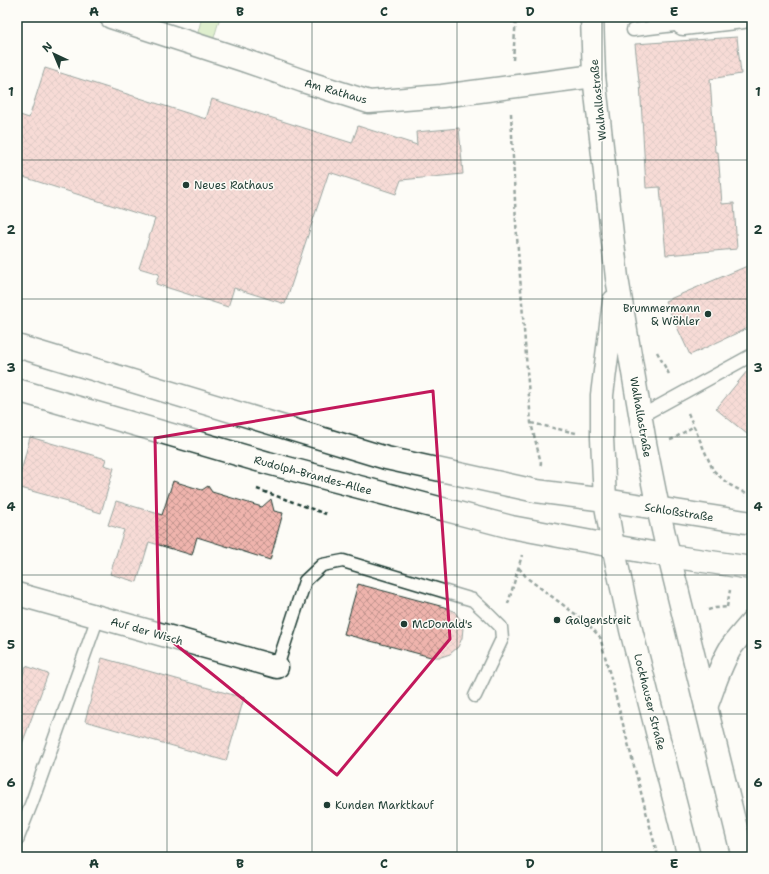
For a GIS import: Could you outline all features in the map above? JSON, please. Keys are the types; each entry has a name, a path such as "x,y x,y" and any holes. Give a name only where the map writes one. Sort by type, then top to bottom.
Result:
{"main road":[{"name":"Am Rathaus","path":"111,17 369,102 442,96 594,76"},
{"name":"Walhallastraße","path":"592,17 594,76 617,278 658,508 669,556"},
{"path":"683,24 743,17"},
{"name":"Walhallastraße","path":"613,546 605,500 602,438 602,396 617,278"},
{"path":"17,346 386,458 536,491 605,500"},
{"name":"Rudolph-Brandes-Allee","path":"17,390 268,463 528,531 613,546"},
{"name":"Schloßstraße","path":"605,500 746,523"},
{"path":"613,546 743,567"},
{"name":"Lockhauser Straße","path":"613,546 631,630 689,857"},
{"path":"669,556 743,857"},
{"name":"Auf der Wisch","path":"17,594 277,667"},
{"path":"706,708 723,664 731,648 742,632 752,622"}],"lane":[{"path":"633,30 683,24"},
{"path":"641,416 752,355"},
{"path":"277,667 305,581 322,565 343,561 473,600 501,627 502,639 475,696"},
{"path":"17,840 98,617"}],"path":[{"path":"516,17 511,86 516,223 531,423 541,463 536,491"},
{"path":"654,346 680,394 713,470 728,484 745,493 746,523"},
{"path":"501,627 519,568 528,531"},
{"path":"727,607 743,567"},
{"path":"519,568 527,578 586,622 600,637 658,857"}],"highlighted area":[{"path":"433,391 450,639 337,775 159,631 155,438"}],"green space":[{"path":"202,17 220,17 213,41 197,36"}],"building":[{"path":"737,37 741,74 710,79 715,152 718,152 722,204 734,203 737,249 666,255 660,187 646,188 640,82 635,44"},
{"name":"Neues Rathaus","path":"45,68 206,119 212,99 352,143 358,126 417,145 416,132 459,128 463,174 401,180 396,194 329,172 285,304 234,288 228,307 156,284 159,274 139,268 155,219 17,175 17,114 29,118"},
{"name":"Brummermann & Wöhler","path":"752,264 752,326 690,355 665,301"},
{"path":"752,365 752,438 716,409"},
{"path":"30,437 106,459 104,465 114,468 101,513 68,503 68,501 17,487"},
{"path":"173,481 202,490 208,486 212,492 262,507 271,499 274,511 283,513 270,560 197,537 192,555 149,542 137,582 110,574 124,530 108,525 116,501 162,515"},
{"name":"McDonald's","path":"358,584 454,611 460,619 463,628 462,638 458,647 450,654 441,657 431,657 344,634"},
{"path":"102,658 244,698 226,761 85,721"},
{"path":"26,666 48,674 19,752 17,751 17,692"}],"place":[{"name":"Neues Rathaus","path":"186,185"},
{"name":"Brummermann & Wöhler","path":"708,314"},
{"name":"Galgenstreit","path":"557,620"},
{"name":"McDonald's","path":"404,624"},
{"name":"Kunden Marktkauf","path":"327,805"}]}
